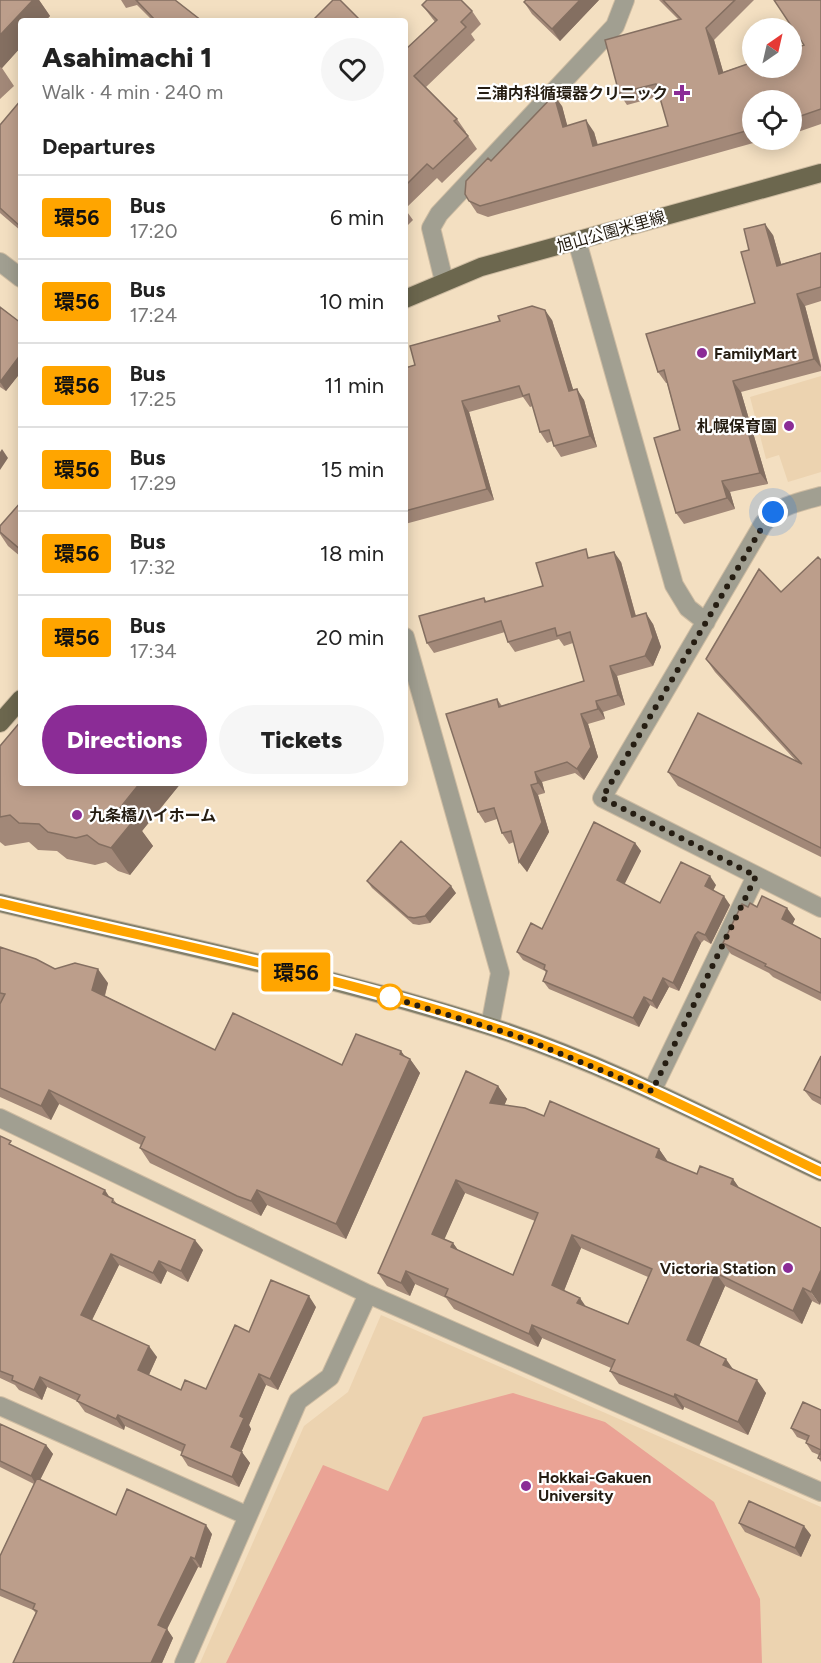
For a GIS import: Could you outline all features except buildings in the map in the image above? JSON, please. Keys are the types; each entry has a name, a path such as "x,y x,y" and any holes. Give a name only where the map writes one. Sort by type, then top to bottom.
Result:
{"main road":[{"name":"旭山公園米里線","path":"408,298 481,267 821,172"},
{"path":"0,723 18,702"}],"street":[{"path":"615,26 625,0"},
{"path":"444,281 431,228 439,214 640,0"},
{"path":"577,241 674,585 687,608 706,622"},
{"path":"0,262 18,276"},
{"path":"821,496 773,512 602,798 821,908"},
{"path":"408,648 500,973 490,1026"},
{"path":"652,1091 756,876"},
{"path":"0,903 340,982 490,1026 652,1091 821,1172"},
{"path":"0,1118 368,1294 821,1492"},
{"path":"184,1663 298,1401 330,1377 368,1294"},
{"path":"0,1406 248,1516"}],"shaded area":[{"name":"札幌保育園","path":"821,376 821,472 788,482 779,455 766,459 750,397"},
{"name":"Hokkai-Gakuen University","path":"381,1315 821,1507 821,1663 200,1663 304,1426 348,1392"},
{"name":"Hokkai-Gakuen University","path":"513,1393 605,1422 714,1502 760,1599 762,1663 226,1663 323,1465 388,1491 423,1417"}],"bus line":[{"name":"環56","path":"0,903 340,982 490,1026 652,1091 821,1172"}],"place":[{"name":"三浦内科循環器クリニック","path":"682,93"},
{"name":"FamilyMart","path":"702,353"},
{"name":"札幌保育園","path":"789,426"},
{"name":"九条橋ハイホーム","path":"77,815"},
{"name":"Victoria Station","path":"788,1268"},
{"name":"Hokkai-Gakuen University","path":"526,1486"}],"route":[{"path":"390,997 383,995 490,1026 652,1091 756,876 602,798 773,512"}]}
